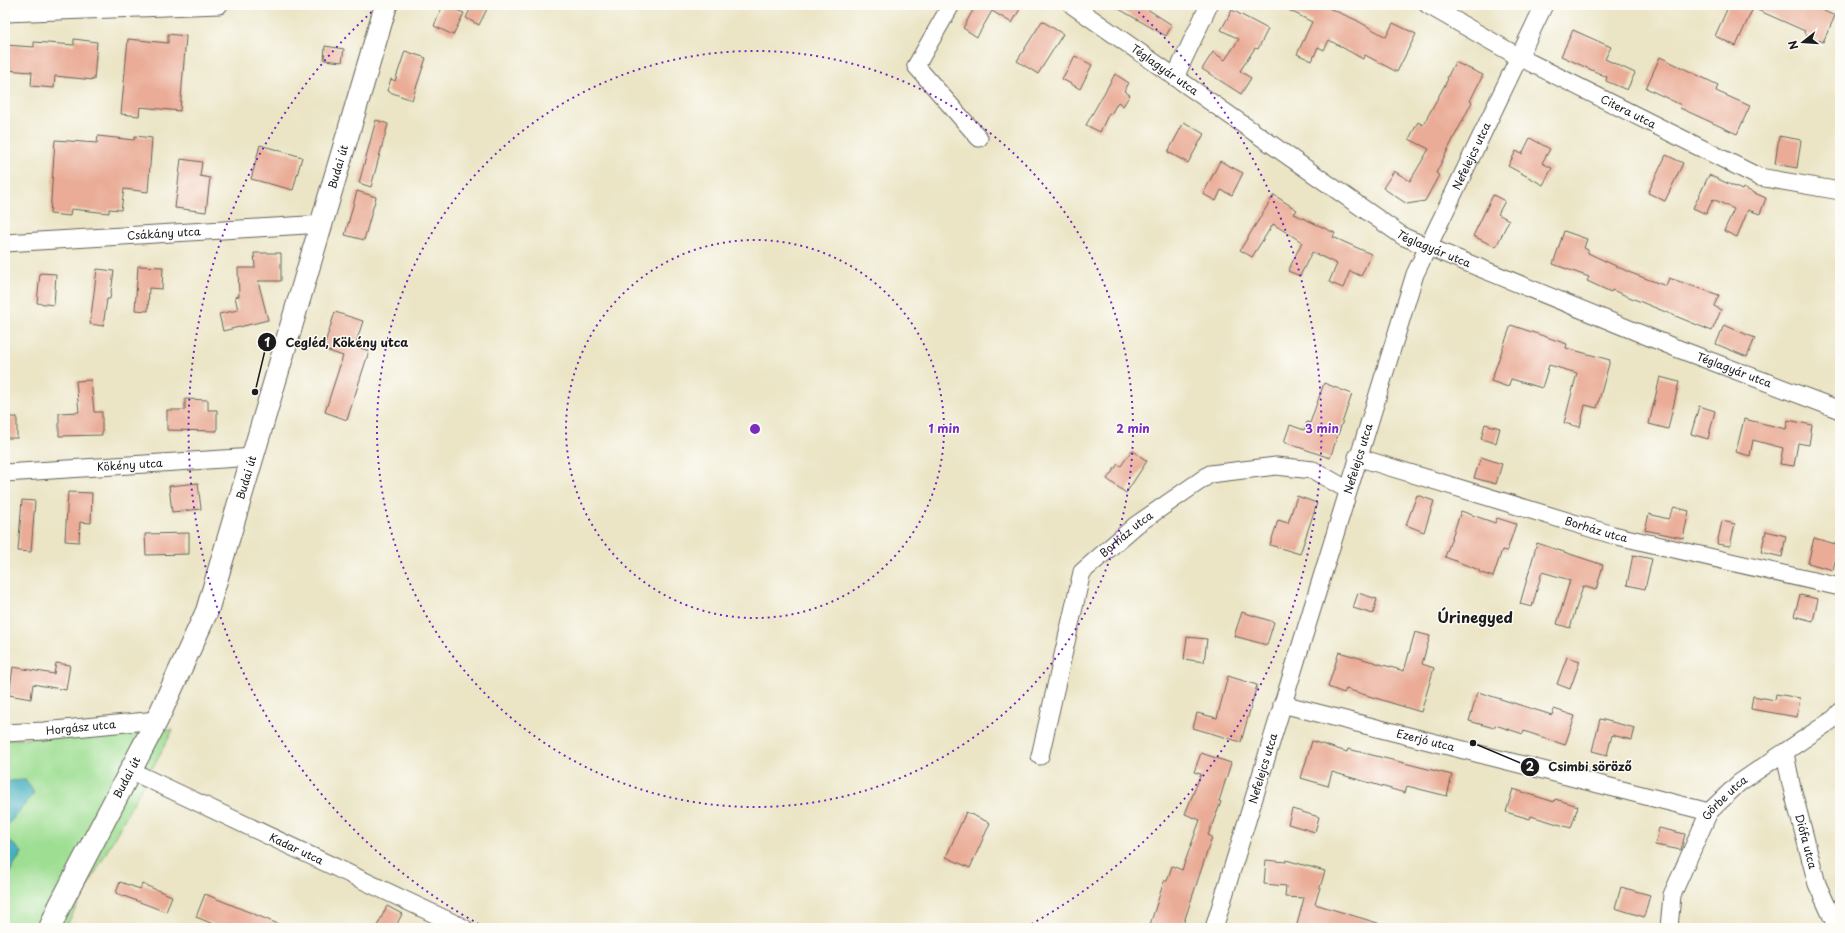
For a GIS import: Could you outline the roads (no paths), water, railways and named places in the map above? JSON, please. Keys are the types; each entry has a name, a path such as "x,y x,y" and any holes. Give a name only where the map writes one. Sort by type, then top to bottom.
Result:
{"street":[{"path":"5,13 218,5"},
{"name":"Budai út","path":"50,928 129,770 156,720 207,611 323,224 386,5"},
{"path":"951,5 916,66 979,138"},
{"name":"Téglagyár utca","path":"1072,5 1404,237 1676,348 1840,410"},
{"path":"1175,78 1209,5"},
{"name":"Citera utca","path":"1428,5 1519,57 1760,177 1840,191"},
{"name":"Nefelejcs utca","path":"1214,928 1357,457 1415,274 1544,5"},
{"name":"Csákány utca","path":"5,243 323,224"},
{"name":"Kökény utca","path":"5,473 254,457"},
{"name":"Borház utca","path":"1357,457 1613,535 1840,587"},
{"name":"Borház utca","path":"1040,756 1082,572 1136,525 1210,474 1276,466 1313,470 1348,490"},
{"name":"Ezerjó utca","path":"1282,704 1709,812"},
{"name":"Görbe utca","path":"1669,928 1672,895 1709,812 1738,783 1786,753 1835,718 1840,712"},
{"name":"Horgász utca","path":"5,733 44,731 156,720"},
{"name":"Diófa utca","path":"1786,753 1791,784 1817,884 1837,928"},
{"name":"Kadar utca","path":"129,770 464,928"}],"water":[{"path":"26,780 34,793 5,828 5,784 10,781"},
{"path":"5,837 22,852 5,880"}],"place":[{"name":"Cegléd, Kökény utca","path":"255,392"},
{"name":"Csimbi söröző","path":"1473,743"}],"district":[{"name":"Úrinegyed","path":"1475,618"}]}
